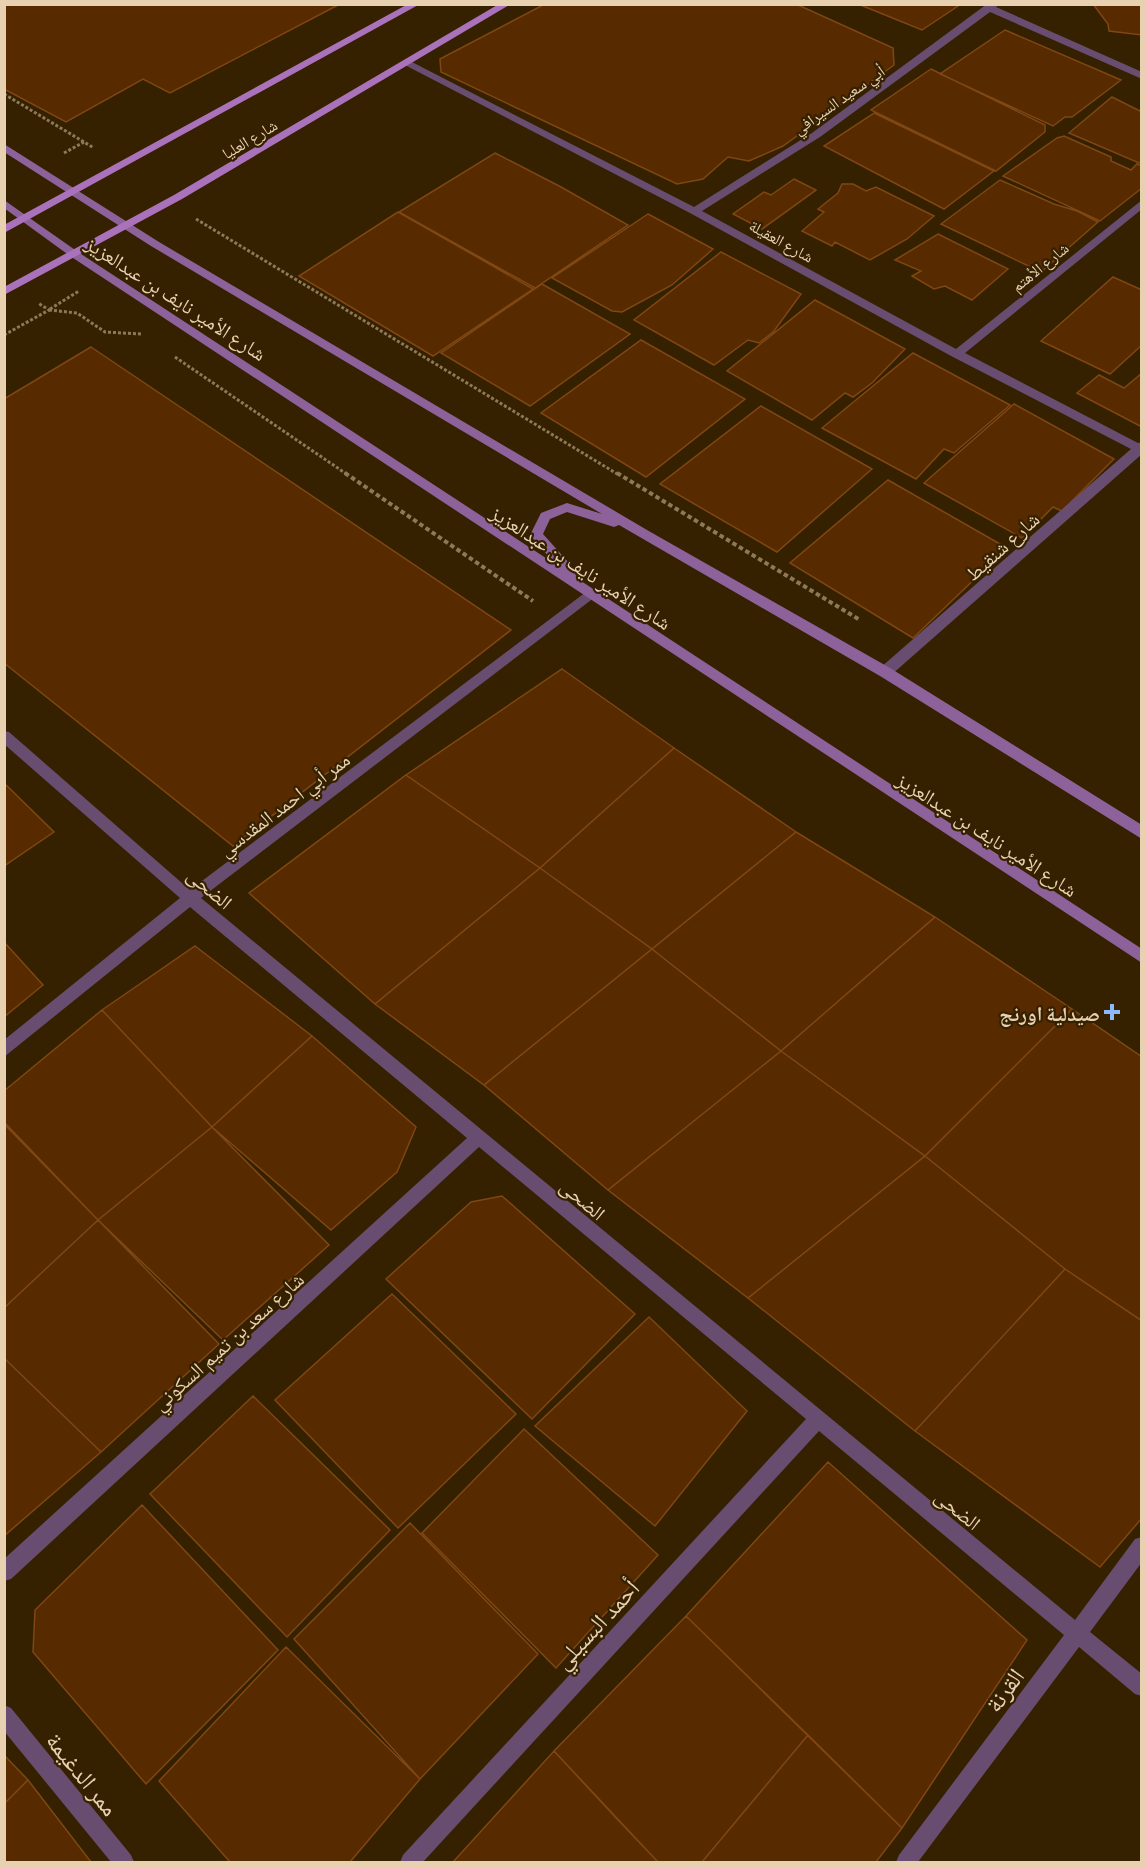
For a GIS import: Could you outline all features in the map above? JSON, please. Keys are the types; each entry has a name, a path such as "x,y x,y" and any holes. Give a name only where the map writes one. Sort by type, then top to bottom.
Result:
{"main road":[{"name":"شارع العليا","path":"4,230 416,4"},
{"name":"شارع العليا","path":"4,292 127,225 507,4"}],"street":[{"path":"992,6 1142,76"},
{"name":"أبي سعيد السيرافي","path":"694,211 816,135 992,6"},
{"name":"شارع العقيلة","path":"406,63 694,211 957,354 1141,448"},
{"name":"شارع الأمير نايف بن عبدالعزيز","path":"4,147 155,244 643,533 885,672 1142,833"},
{"name":"شارع الأمير نايف بن عبدالعزيز","path":"4,203 74,254 1142,957"},
{"name":"شارع الأهتم","path":"957,354 1142,203"},
{"name":"شارع شنقيط","path":"885,672 1141,448"},
{"path":"590,594 536,535 544,516 567,507 643,533"},
{"name":"ممر أبي احمد المقدسي","path":"4,1050 190,898 590,594"},
{"name":"الضحى","path":"4,736 190,898 1142,1687"},
{"name":"شارع سعد بن تميم السكوني","path":"4,1572 478,1138"},
{"name":"أحمد البسيلي","path":"410,1863 818,1419"},
{"name":"القرنة","path":"906,1863 1142,1546"},
{"name":"ممر الدغيمة","path":"4,1715 124,1863"}],"path":[{"path":"4,94 95,148"},
{"path":"195,218 910,651"},
{"path":"49,310 77,314 105,332 139,333 149,340"},
{"path":"168,353 558,618"}],"building":[{"path":"4,4 340,4 170,93 143,79 66,122 4,89"},
{"path":"545,4 796,4 893,48 894,65 783,146 749,161 728,157 703,179 677,184 441,72 440,59"},
{"path":"858,4 961,4 922,30"},
{"path":"1093,4 1142,4 1142,35 1109,31 1108,24"},
{"path":"1005,30 1121,80 1072,117 1065,117 1053,126 940,74"},
{"path":"931,69 1045,125 1045,132 996,171 871,110"},
{"path":"1112,97 1142,112 1142,161 1139,163 1069,133"},
{"path":"874,113 994,171 944,209 824,146"},
{"path":"1064,136 1111,157 1111,161 1131,170 1137,164 1142,166 1142,188 1100,221 1003,176 1057,138"},
{"path":"495,153 628,225 535,288 399,212"},
{"path":"794,179 816,190 762,229 733,214 764,192 771,195"},
{"path":"1000,180 1054,204 1077,211 1098,222 1041,272 941,224"},
{"path":"842,184 853,184 866,191 876,187 934,216 907,239 870,260 835,242 832,246 802,231 824,212 818,209 838,193"},
{"path":"398,212 533,289 433,356 299,276"},
{"path":"648,214 713,249 672,285 622,312 612,311 552,278"},
{"path":"938,234 1008,269 972,300 945,286 934,289 912,276 921,271 895,260"},
{"path":"721,252 801,294 774,331 759,343 748,340 714,365 634,320"},
{"path":"1113,277 1142,290 1142,345 1110,374 1041,341"},
{"path":"542,284 630,334 530,406 441,353"},
{"path":"815,300 905,349 872,383 853,397 845,393 812,420 727,371"},
{"path":"641,340 745,399 646,477 541,413"},
{"path":"91,347 511,630 233,846 4,663 4,399"},
{"path":"913,353 1010,405 954,453 944,449 916,479 822,428"},
{"path":"1142,373 1142,427 1077,393 1099,375 1124,388"},
{"path":"1014,404 1114,459 1062,511 1053,507 1022,538 924,483"},
{"path":"761,406 872,469 777,552 660,484"},
{"path":"888,480 1007,548 913,638 790,563"},
{"path":"562,669 674,748 540,868 406,775"},
{"path":"674,748 796,832 652,949 540,868"},
{"path":"406,775 540,868 375,1004 249,893"},
{"path":"4,783 54,832 4,866"},
{"path":"796,832 935,917 781,1051 652,949"},
{"path":"540,868 652,949 484,1085 375,1004"},
{"path":"935,917 1072,1009 925,1156 781,1051"},
{"path":"4,942 43,985 4,1017"},
{"path":"195,946 312,1036 212,1127 102,1010"},
{"path":"652,949 781,1051 608,1190 484,1085"},
{"path":"1072,1009 1142,1057 1142,1321 1065,1269 925,1156"},
{"path":"102,1010 212,1127 98,1220 4,1122 4,1091"},
{"path":"312,1036 416,1127 397,1172 331,1230 212,1127"},
{"path":"781,1051 925,1156 748,1298 608,1190"},
{"path":"4,1124 98,1220 4,1308"},
{"path":"212,1127 329,1245 223,1340 98,1220"},
{"path":"925,1156 1065,1269 915,1431 748,1298"},
{"path":"502,1196 635,1314 532,1419 386,1279 471,1202"},
{"path":"98,1220 219,1344 101,1452 4,1358 4,1308"},
{"path":"1065,1269 1142,1321 1142,1518 1100,1567 915,1431"},
{"path":"392,1294 516,1414 398,1528 275,1400"},
{"path":"649,1317 747,1411 655,1526 535,1426"},
{"path":"4,1358 101,1452 4,1536"},
{"path":"253,1396 390,1530 287,1637 150,1494"},
{"path":"524,1429 658,1555 556,1668 422,1533"},
{"path":"828,1462 1027,1640 902,1828 686,1616"},
{"path":"142,1505 278,1650 146,1784 33,1652 35,1610"},
{"path":"410,1523 538,1654 420,1779 294,1639"},
{"path":"686,1616 808,1735 702,1862 658,1862 554,1751"},
{"path":"286,1647 420,1779 350,1862 230,1862 159,1781"},
{"path":"808,1735 902,1828 876,1862 702,1862"},
{"path":"554,1751 617,1819 658,1862 453,1862"},
{"path":"4,1755 28,1780 4,1804"},
{"path":"28,1780 91,1862 4,1862 4,1804"}],"place":[{"name":"صيدلية اورنج","path":"1112,1012"}]}
